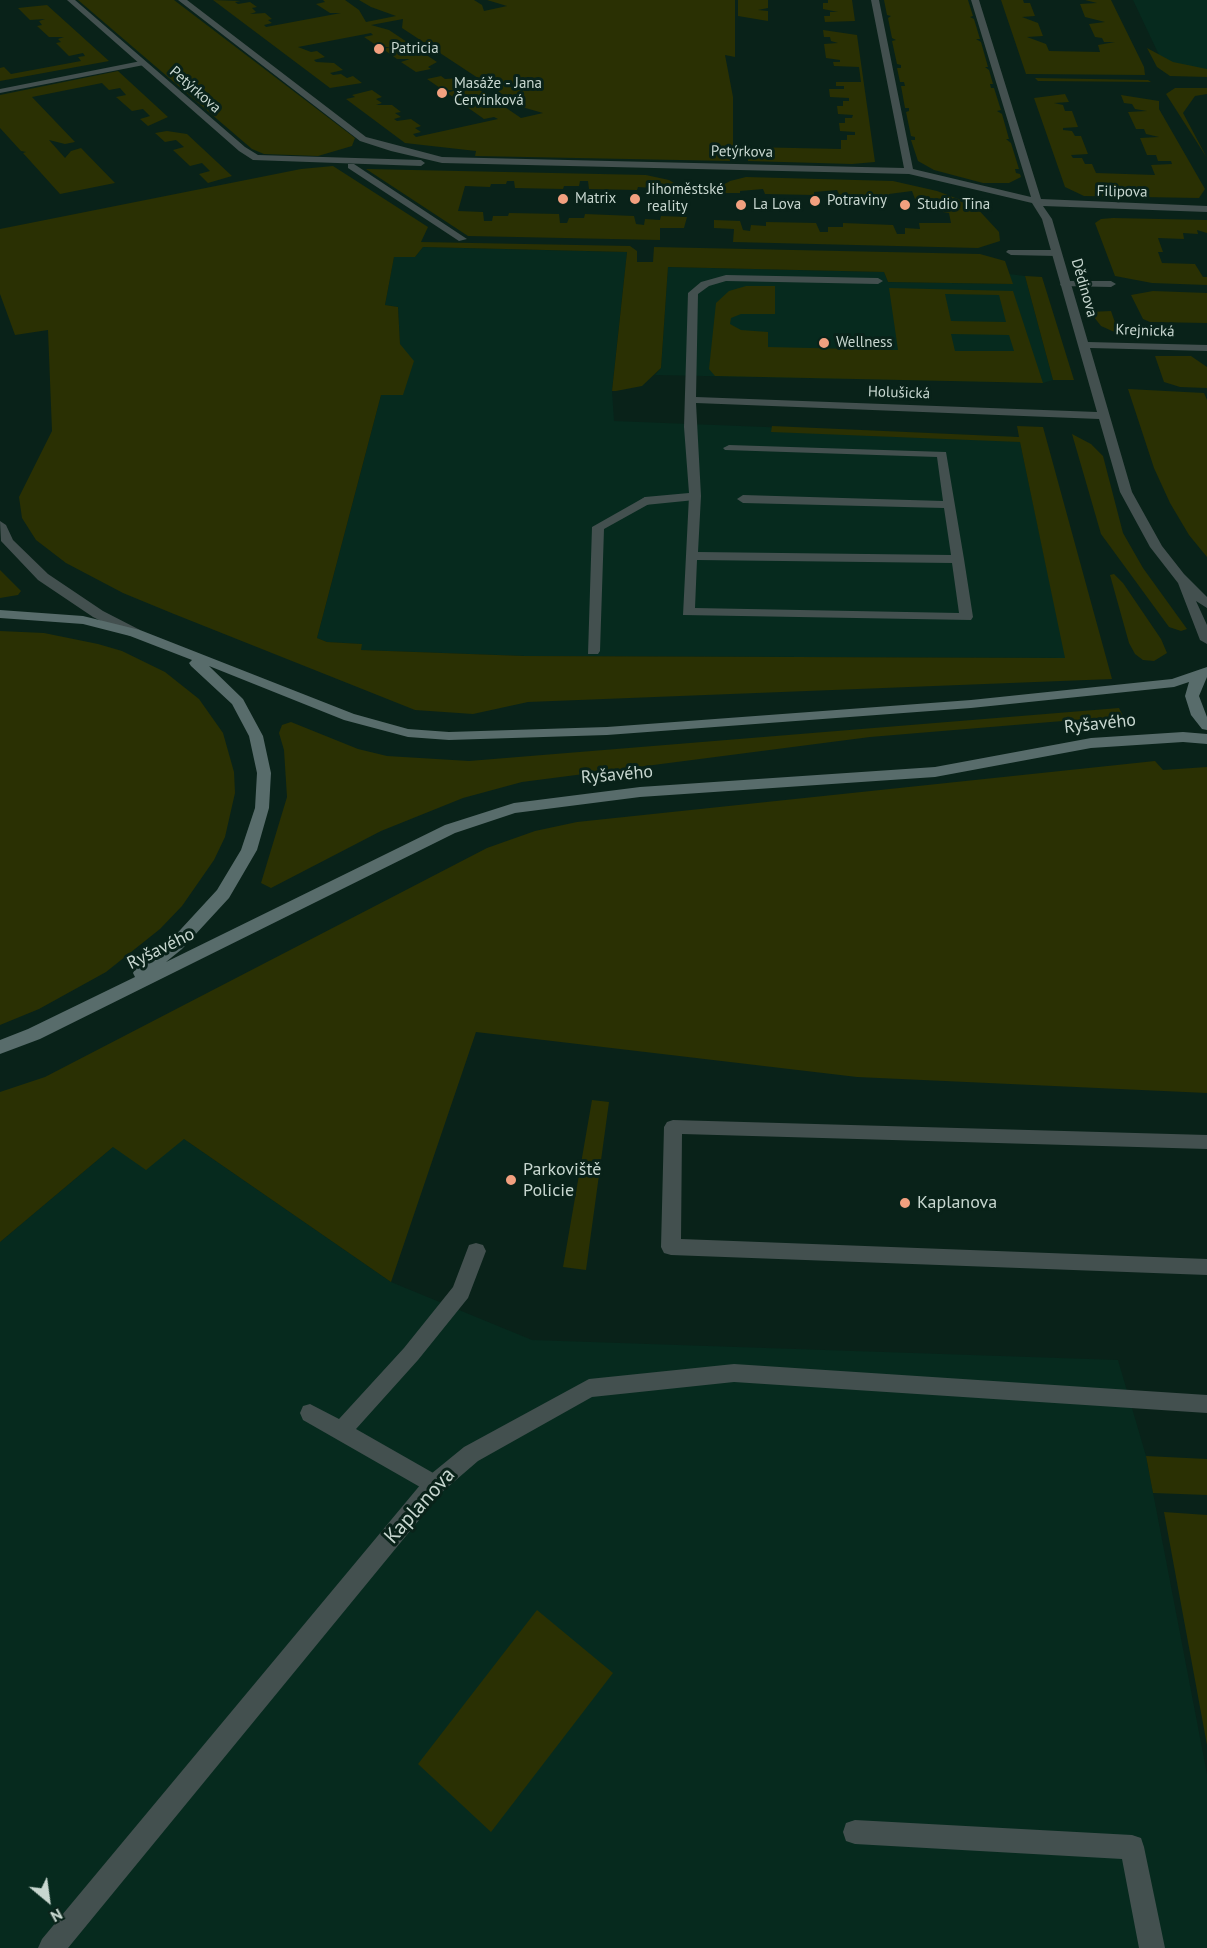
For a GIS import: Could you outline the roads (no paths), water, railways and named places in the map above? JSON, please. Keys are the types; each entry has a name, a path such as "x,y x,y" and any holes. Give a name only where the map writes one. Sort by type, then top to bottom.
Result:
{"main road":[{"path":"0,614 64,617 135,633 156,641 198,665 225,687 249,719 261,754 264,773 264,794 259,822 237,872 202,920 147,969 75,1014 0,1047"},
{"name":"Ryšavého","path":"156,641 286,694 376,726 408,733 449,736 607,731 971,704 1174,683 1206,671"},
{"name":"Ryšavého","path":"1206,671 1196,681 1192,696 1198,715 1207,726"},
{"name":"Ryšavého","path":"75,1014 423,842 468,822 514,808 640,792 935,772 1091,743 1165,738 1207,739"}],"street":[{"name":"Petýrkova","path":"71,0 249,155 267,161 434,163 442,160"},
{"name":"Petýrkova","path":"182,0 362,142 442,160 909,171 1037,203"},
{"path":"876,0 909,171"},
{"name":"Dědinova","path":"975,0 1037,203 1047,219 1126,492 1151,539 1179,577 1207,604"},
{"path":"0,91 141,63"},
{"name":"Petýrkova","path":"318,161 351,152"},
{"path":"351,166 462,239"},
{"name":"Filipova","path":"1037,203 1074,206 1207,208"},
{"path":"1011,252 1056,253"},
{"path":"729,448 942,454 966,617 688,612 695,496 690,427 693,400 693,293 705,284 726,278 878,281"},
{"path":"1065,284 1111,284"},
{"name":"Krejnická","path":"1083,345 1207,348"},
{"name":"Holušická","path":"693,400 1104,416"},
{"path":"593,651 598,527 645,501 695,496"},
{"path":"742,499 950,505"},
{"path":"0,525 7,541 44,577 98,614 135,633"},
{"path":"692,556 958,559"},
{"name":"Dědinova","path":"1179,577 1207,640"},
{"path":"1207,1142 674,1127 670,1247 1207,1267"},
{"path":"341,1431 411,1354 461,1292 476,1251"},
{"name":"Kaplanova","path":"51,1948 434,1485 471,1454 589,1388 734,1373 1207,1404"},
{"path":"310,1413 434,1485"},
{"path":"855,1832 1132,1847 1152,1948"}],"place":[{"name":"Patricia","path":"379,49"},
{"name":"Masáže - Jana Červinková","path":"442,93"},
{"name":"Matrix","path":"563,199"},
{"name":"Jihoměstské reality","path":"635,199"},
{"name":"Potraviny","path":"815,201"},
{"name":"La Lova","path":"741,205"},
{"name":"Studio Tina","path":"905,205"},
{"name":"Wellness","path":"824,343"},
{"name":"Parkoviště Policie","path":"511,1180"},
{"name":"Kaplanova","path":"905,1203"}]}
